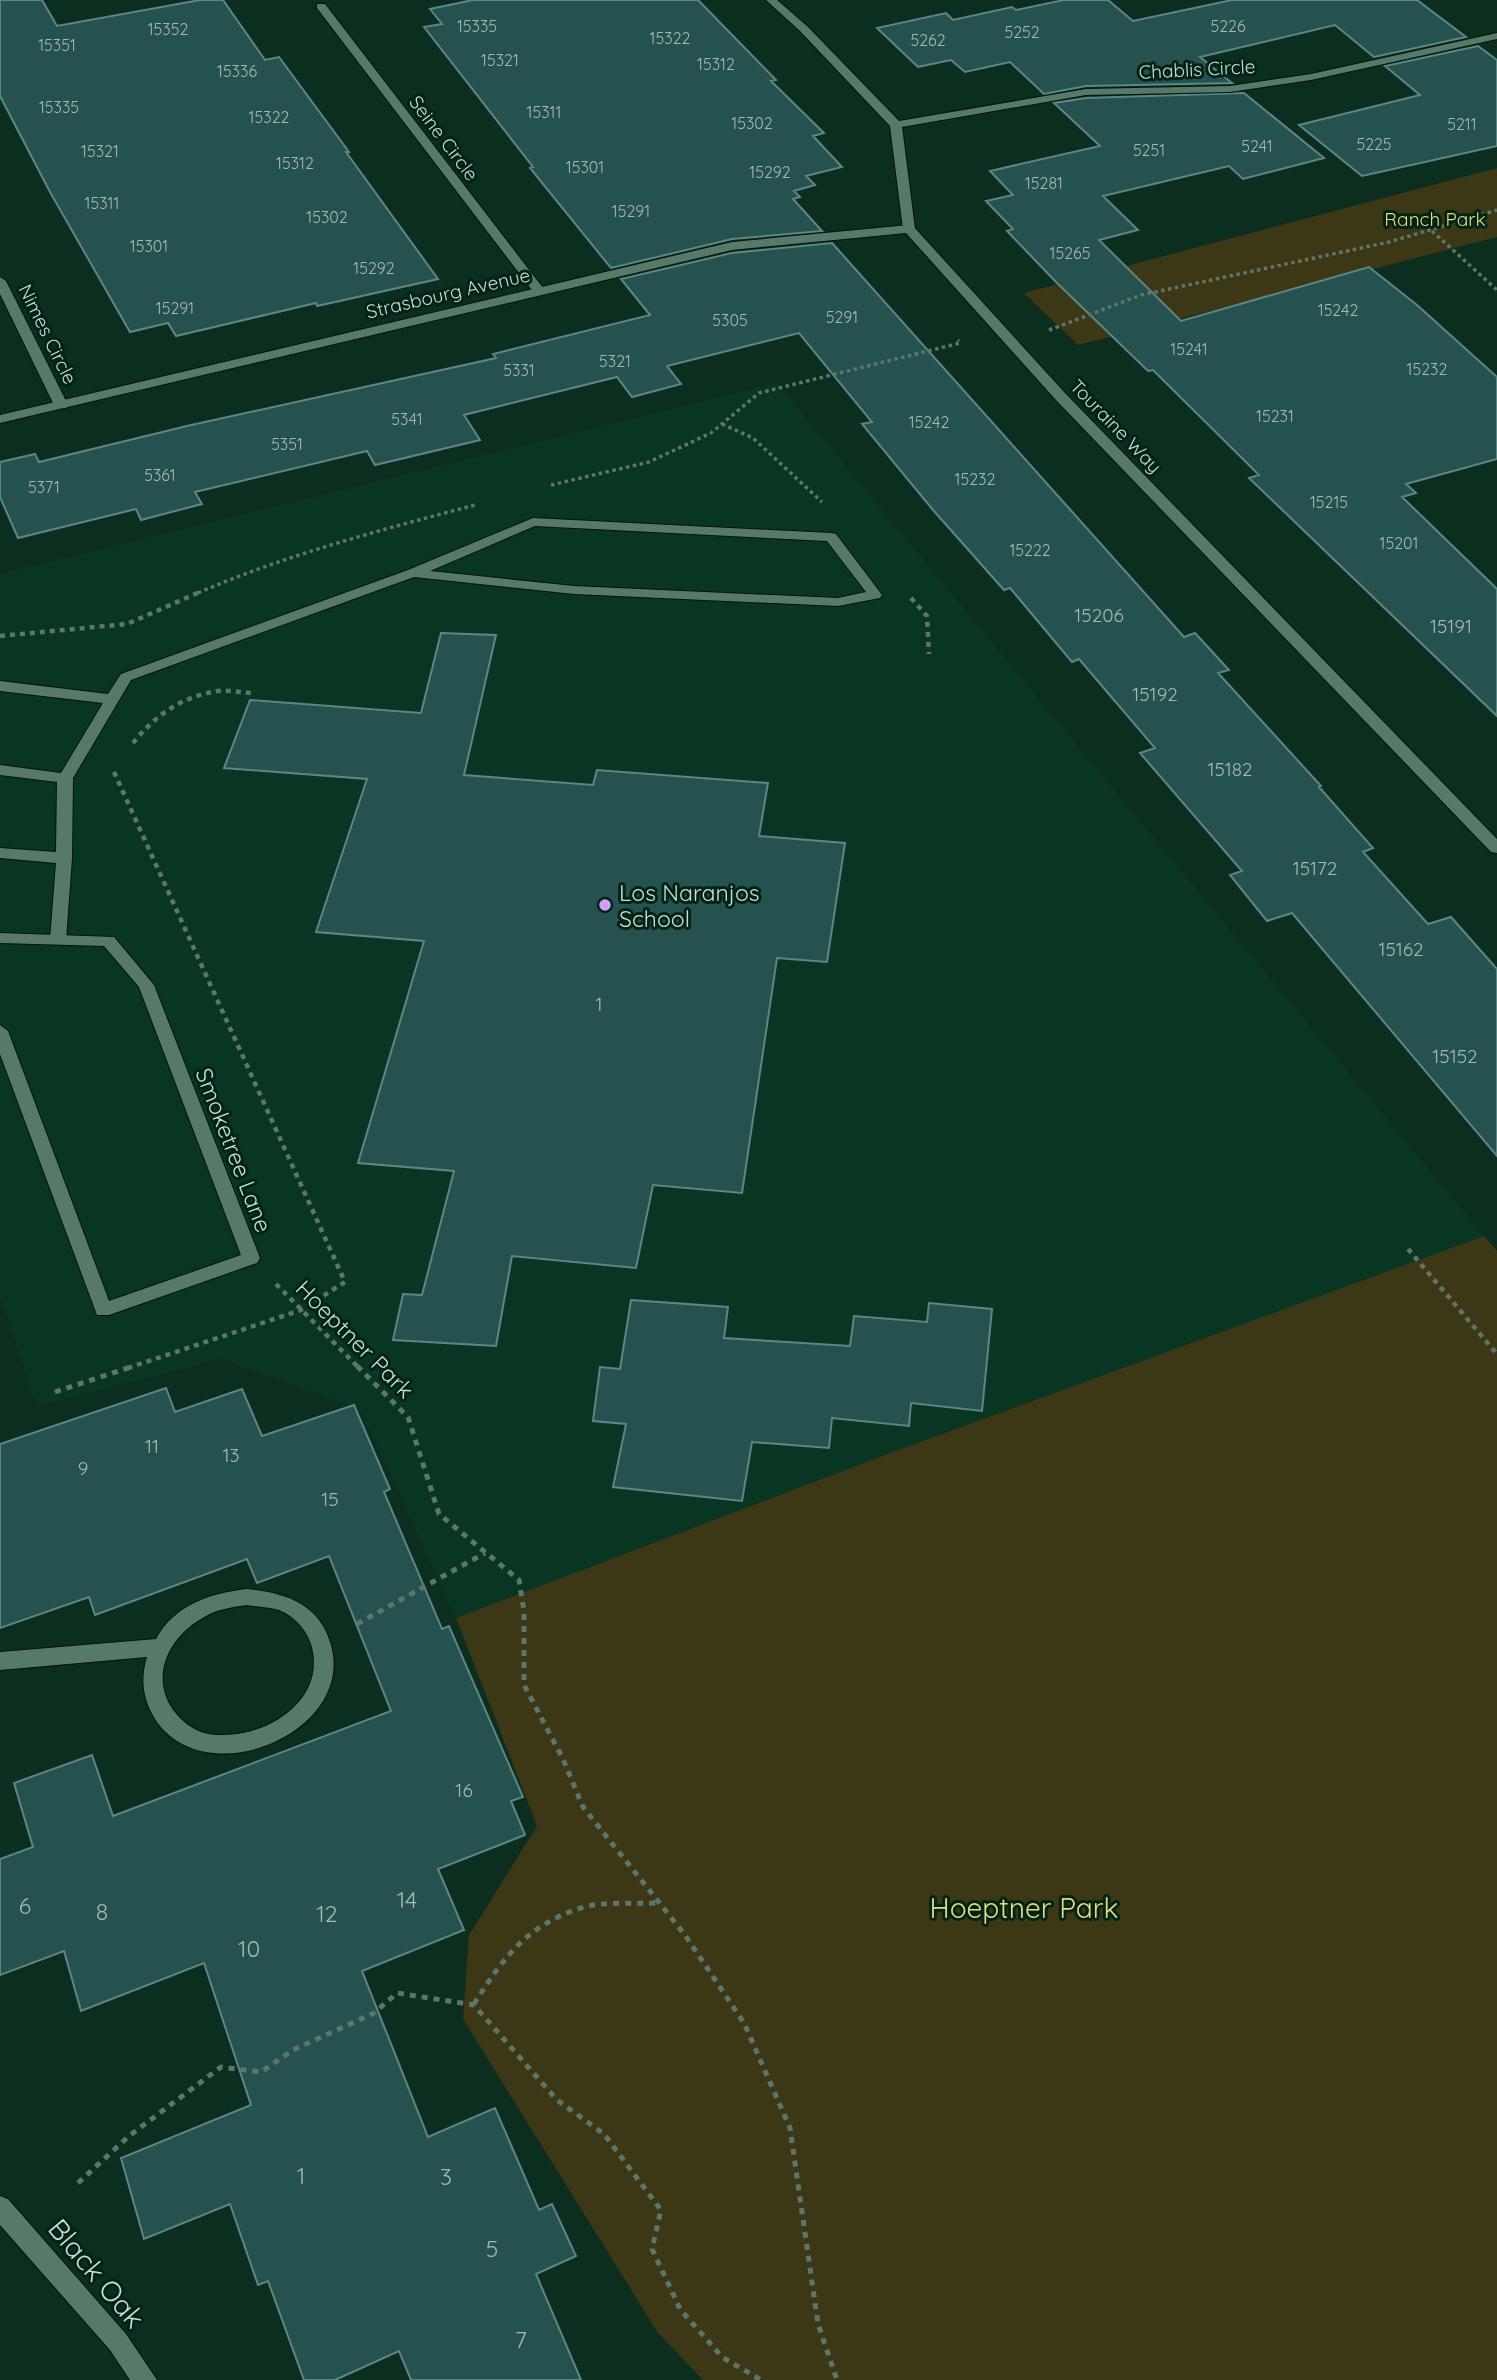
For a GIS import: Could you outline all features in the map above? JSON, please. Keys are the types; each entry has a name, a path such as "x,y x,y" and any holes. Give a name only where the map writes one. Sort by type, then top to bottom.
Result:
{"street":[{"path":"771,0 804,29 896,125 909,229"},
{"name":"Seine Circle","path":"321,6 539,291"},
{"name":"Chablis Circle","path":"896,125 1086,92 1243,87 1311,77 1497,36"},
{"name":"Strasbourg Avenue","path":"0,419 732,246 801,237 909,229"},
{"name":"Touraine Way","path":"909,229 1060,396 1497,848"},
{"name":"Nimes Circle","path":"0,281 61,405"},
{"path":"58,940 64,858 65,778 126,677 412,573 533,522 831,537 875,595 838,602 588,591 412,573"},
{"path":"0,686 112,699"},
{"path":"0,770 65,778"},
{"path":"0,853 64,858"},
{"name":"Smoketree Lane","path":"0,938 108,941 146,985 251,1258 103,1310 0,1031"},
{"path":"247,1597 272,1600 294,1608 312,1623 322,1643 325,1668 317,1693 300,1716 276,1734 246,1744 215,1745 188,1736 166,1720 154,1698 152,1672 160,1647 175,1627 196,1611 221,1601 247,1597"},
{"path":"0,1661 160,1647"},
{"name":"Black Oak","path":"0,2207 118,2342 145,2380"}],"path":[{"path":"542,488 649,462 711,433 759,393 960,343 953,331 1047,331 1141,295 1432,231 1497,210"},
{"path":"1432,231 1497,290"},
{"path":"0,636 127,624 237,576 341,540 475,505"},
{"path":"1408,1249 1497,1354"},
{"name":"Hoeptner Park","path":"251,1258 408,1417 439,1514 519,1580 524,1611 524,1685 563,1759 583,1807 685,1935 744,2023 790,2128 818,2324 837,2380"},
{"path":"322,1643 485,1553"},
{"path":"474,2005 501,1961 534,1930 583,1907 659,1903"},
{"path":"78,2183 129,2136 221,2067 261,2072 291,2051 341,2032 384,2009 397,1993 474,2005 557,2100 604,2134 661,2210 652,2249 680,2309 722,2357 761,2380"}],"shaded area":[{"name":"Los Naranjos School","path":"777,383 1484,1236 898,1450 456,1618 360,1409 220,1359 37,1406 0,1296 0,574"}],"green space":[{"name":"Ranch Park","path":"1497,168 1497,237 1078,345 1024,293"},
{"name":"Hoeptner Park","path":"1484,1236 1497,1251 1497,2380 703,2380 658,2333 463,2019 469,1935 537,1826 456,1618 898,1450"}],"building":[{"path":"0,0 42,0 57,26 200,0 223,0 265,60 279,57 438,279 317,306 316,303 176,336 168,323 130,332 50,192 0,96"},
{"path":"473,0 698,0 776,80 771,81 824,133 813,136 842,167 806,176 815,185 794,191 800,197 793,199 822,231 732,239 611,268 530,168 533,167 424,27 442,24 430,9"},
{"path":"1064,0 1108,0 1133,21 1232,0 1417,0 1466,37 1374,57 1335,25 1200,57 1232,83 1086,86 1044,94 1010,62 965,72 951,60 918,67 877,28 946,13 953,20 1012,7 1016,10"},
{"path":"1478,46 1497,60 1497,146 1362,176 1299,125 1420,95 1385,66"},
{"path":"1244,93 1324,158 1243,179 1229,166 1103,196 1138,230 1099,240 1181,321 1369,267 1417,305 1497,377 1497,459 1406,484 1416,493 1402,497 1497,589 1497,716 1249,478 1259,475 1153,370 1148,371 1056,282 1007,231 1013,229 986,201 1013,195 990,171 1100,146 1054,103 1086,98"},
{"path":"832,243 1184,637 1195,633 1229,670 1218,673 1321,786 1319,787 1373,848 1363,852 1428,924 1451,917 1497,969 1497,1156 1292,913 1267,921 1230,875 1242,871 1140,753 1155,748 1079,659 1072,662 1010,588 1004,590 933,510 862,424 872,422 799,333 667,366 681,384 632,397 617,377 464,415 480,440 375,465 367,451 195,492 202,504 141,520 136,509 18,538 0,497 0,462 35,454 39,462 191,425 496,358 493,354 650,315 621,279 732,253"},
{"path":"441,633 496,635 464,775 593,785 597,770 768,783 759,836 845,843 827,962 777,958 742,1193 653,1185 636,1268 512,1256 496,1346 393,1340 403,1294 422,1295 454,1171 358,1163 424,941 316,932 367,779 224,768 250,700 421,713"},
{"path":"631,1300 728,1307 724,1338 850,1346 854,1316 927,1322 929,1303 992,1309 982,1411 911,1403 909,1426 832,1418 829,1448 752,1442 742,1501 613,1487 626,1424 593,1421 600,1367 620,1369"},
{"path":"166,1388 175,1412 242,1389 262,1436 354,1405 390,1489 384,1492 442,1629 449,1626 523,1797 511,1801 525,1835 438,1869 464,1930 362,1971 428,2137 495,2108 539,2210 552,2204 576,2256 536,2274 581,2380 411,2380 399,2351 335,2380 304,2380 268,2281 258,2285 230,2204 144,2239 121,2158 251,2105 204,1963 81,2011 64,1951 0,1975 0,1859 33,1847 14,1783 92,1755 113,1816 391,1711 329,1556 257,1583 247,1559 95,1615 89,1597 0,1628 0,1444"}],"place":[{"name":"Los Naranjos School","path":"605,905"}]}
